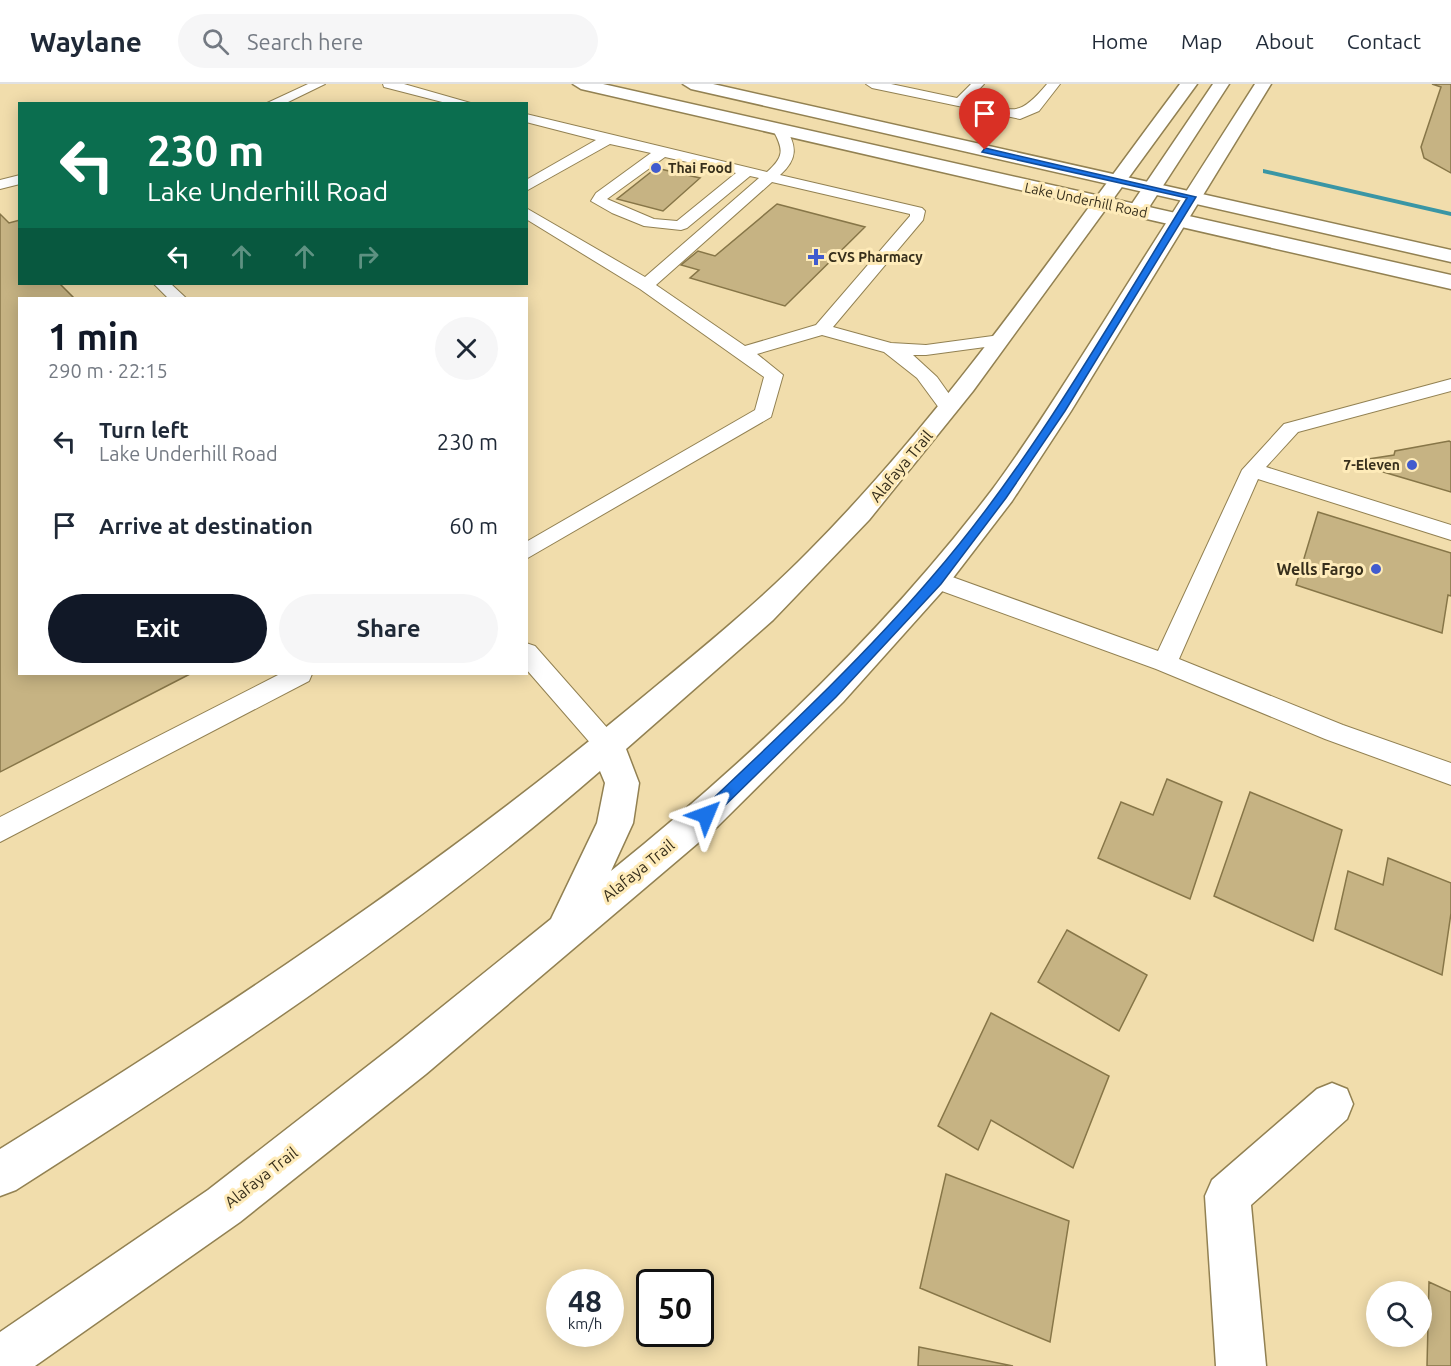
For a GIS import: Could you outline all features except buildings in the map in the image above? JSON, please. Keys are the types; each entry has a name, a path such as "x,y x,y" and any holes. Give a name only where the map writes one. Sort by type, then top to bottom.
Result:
{"main road":[{"name":"Lake Underhill Road","path":"581,84 780,130 1108,192 1153,188 1451,256"},
{"name":"Alafaya Trail","path":"0,1174 289,987 470,856 608,746 727,644 819,558 894,476 949,408 1189,84"},
{"path":"1137,211 1221,84"},
{"name":"Alafaya Trail","path":"0,1361 224,1206 411,1059 565,929 706,815 832,693 936,580 1002,495 1059,411 1263,84"},
{"name":"Lake Underhill Road","path":"704,85 1108,192 1137,211 1451,282"},
{"path":"565,929 615,823 622,783 608,746"},
{"path":"1240,1366 1228,1196 1332,1104"}],"lane":[{"path":"276,102 318,84"},
{"path":"389,84 460,102"},
{"path":"872,84 1020,115 1034,108 1054,84"},
{"path":"958,103 978,84"},
{"path":"528,119 608,139 772,175 917,212 918,217 822,329"},
{"path":"646,285 785,163 789,155 787,142 780,130"},
{"path":"528,186 608,139"},
{"path":"665,150 599,201 624,213 671,227 681,225 749,170"},
{"path":"0,184 18,180"},
{"path":"528,214 646,285 774,375 764,413 528,551"},
{"path":"163,285 176,297"},
{"path":"742,353 822,329 890,348 926,350 1000,340"},
{"path":"890,348 915,363 933,382 949,408"},
{"path":"1165,663 1252,470 1291,428 1451,385"},
{"path":"1252,470 1451,533"},
{"path":"936,580 1165,663 1334,732 1451,774"},
{"path":"528,654 608,746"},
{"path":"0,830 298,675"}],"waterway":[{"path":"1266,171 1451,214"}],"place":[{"name":"Thai Food","path":"656,168"},
{"name":"CVS Pharmacy","path":"816,257"},
{"name":"7-Eleven","path":"1412,465"},
{"name":"Wells Fargo","path":"1376,569"}],"route":[{"path":"706,815 832,693 936,580 1002,495 1059,411 1192,197 985,150"}]}
